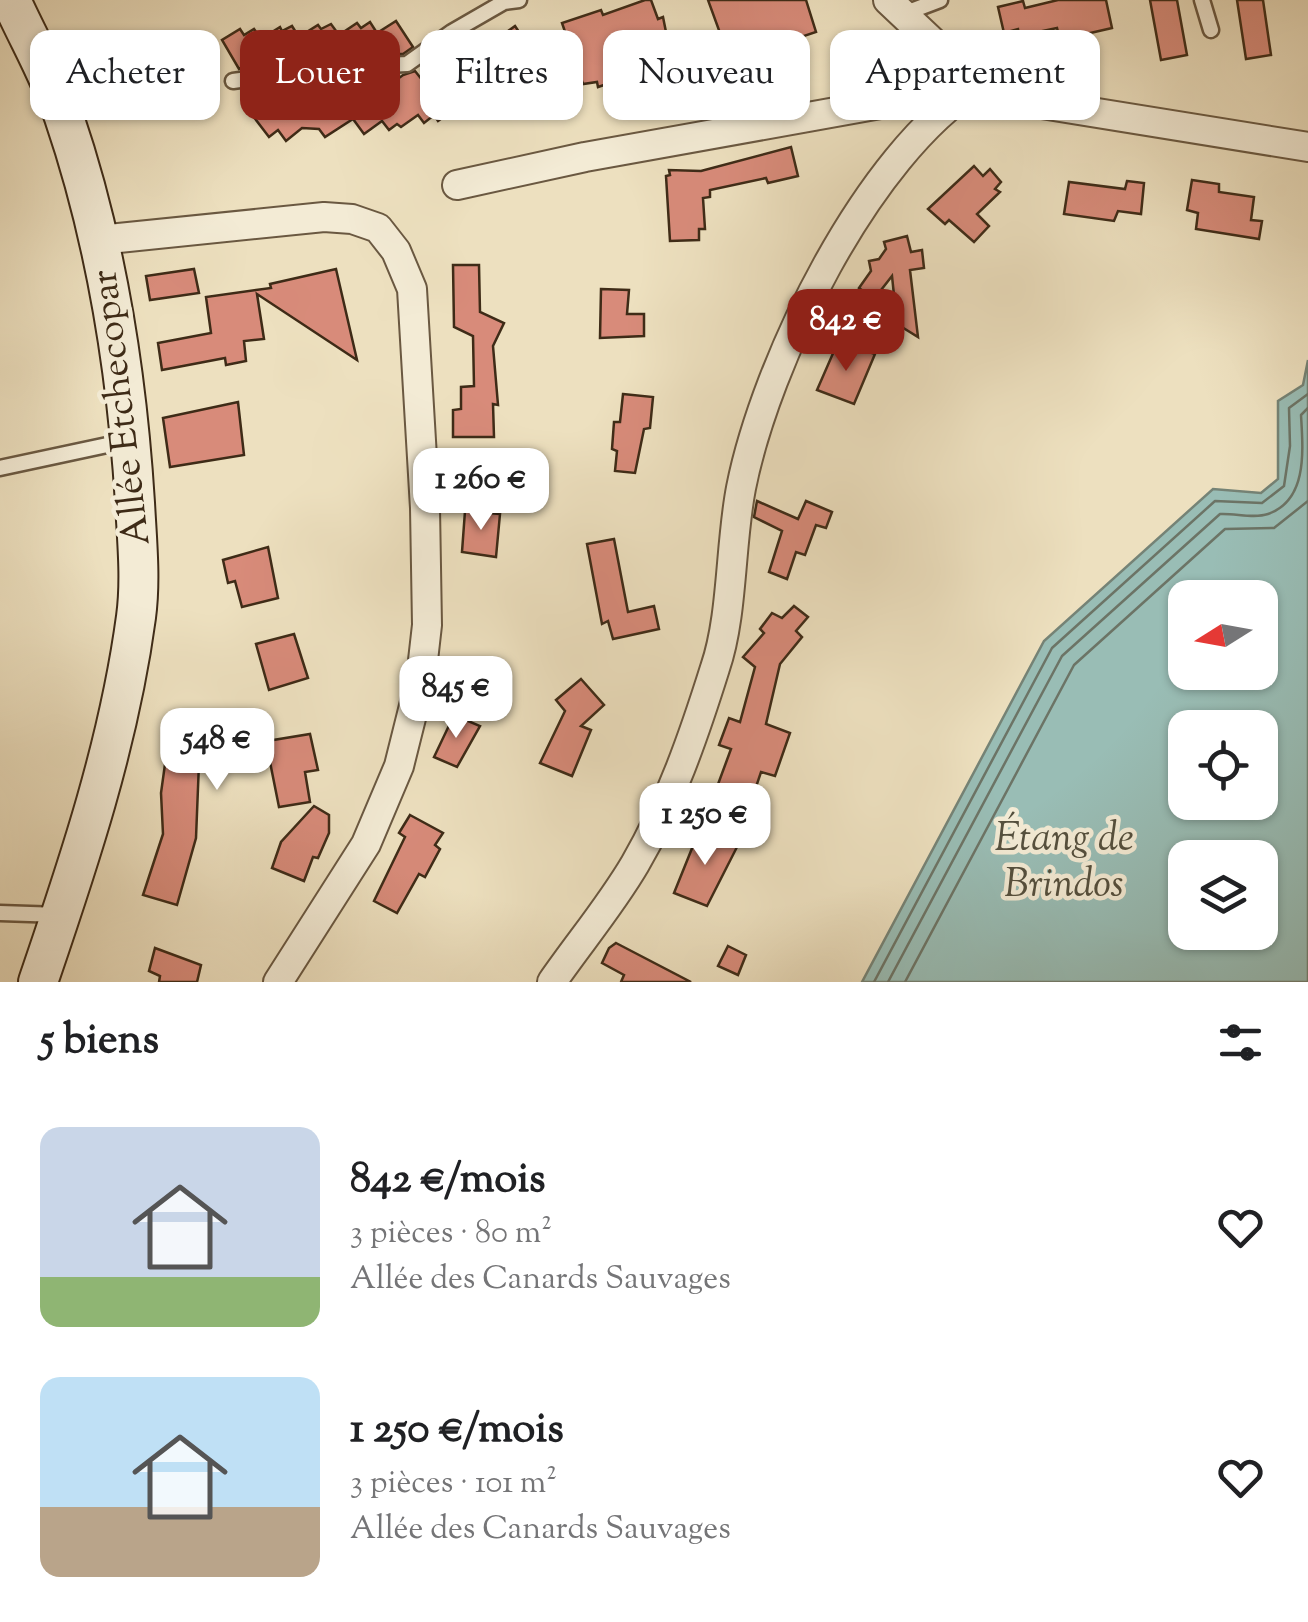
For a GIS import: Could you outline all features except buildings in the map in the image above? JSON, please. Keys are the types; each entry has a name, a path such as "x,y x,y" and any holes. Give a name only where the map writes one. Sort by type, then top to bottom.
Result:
{"street":[{"name":"Allée Etchecopar","path":"10,0 64,116 99,240 131,440 138,552 136,614 115,737 38,982"},
{"path":"896,7 920,30"},
{"path":"457,185 585,157 830,113"},
{"path":"1100,114 1300,147"},
{"path":"552,982 634,867 658,821 693,734 718,662 741,487 766,401 802,312 866,201 933,120"},
{"path":"99,240 324,217 352,220 378,228 396,250 412,288 425,508 427,624 421,678 399,766 366,844 278,982"}],"lane":[{"path":"233,82 326,68 406,64 486,12 504,2 519,0"},
{"path":"896,7 940,0"},
{"path":"1202,0 1211,30"},
{"path":"0,468 131,440"},
{"path":"0,913 60,915"}],"water":[{"name":"Étang de Brindos","path":"1308,360 1308,982 862,982 1044,641 1213,489 1261,493 1278,479 1278,401 1303,385"}]}
